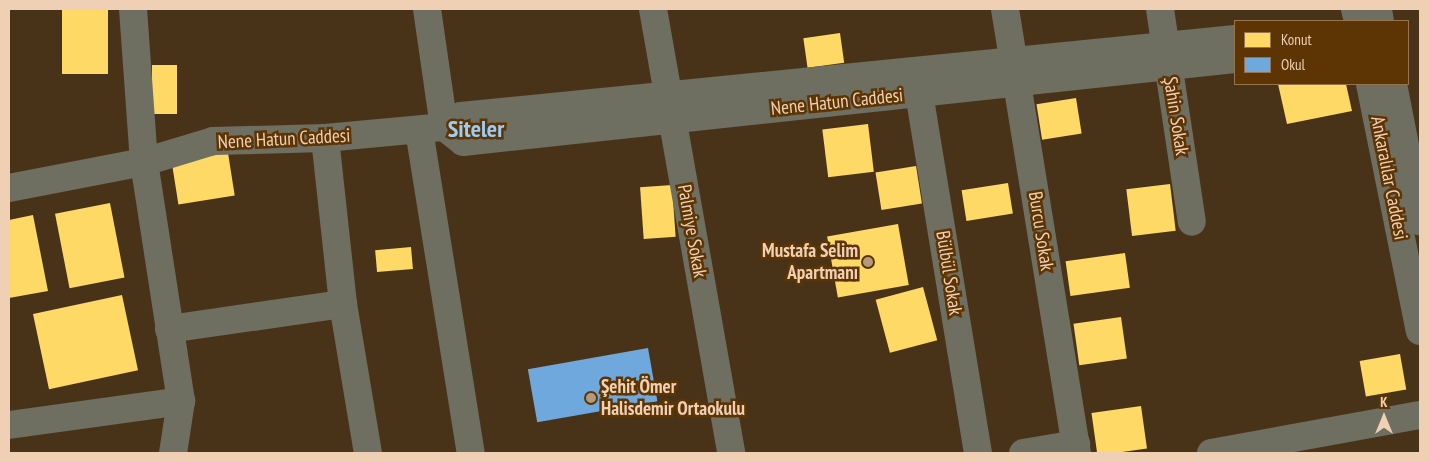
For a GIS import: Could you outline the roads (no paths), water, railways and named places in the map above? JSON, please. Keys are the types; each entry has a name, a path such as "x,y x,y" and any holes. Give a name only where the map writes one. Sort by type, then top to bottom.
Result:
{"street":[{"path":"133,9 144,162 181,401 173,453"},
{"path":"427,9 432,129 471,453"},
{"name":"Palmiye Sokak","path":"653,9 731,453"},
{"name":"Burcu Sokak","path":"1005,9 1076,449"},
{"name":"Şahin Sokak","path":"1160,9 1192,222"},
{"name":"Nene Hatun Caddesi","path":"670,108 1167,56 1234,39"},
{"name":"Nene Hatun Caddesi","path":"1167,56 1234,59"},
{"name":"Nene Hatun Caddesi","path":"9,188 144,162 213,141 325,138 432,129 461,116 670,108 920,93 1016,72"},
{"name":"Ankaralılar Caddesi","path":"1370,85 1420,331"},
{"name":"Ankaralılar Caddesi","path":"1393,85 1420,221"},
{"name":"Bülbül Sokak","path":"920,93 978,453"},
{"path":"325,138 343,304 368,453"},
{"path":"169,329 343,304"},
{"path":"9,425 181,401"},
{"path":"1211,453 1420,415"},
{"path":"1023,453 1076,449"}],"place":[{"name":"Mustafa Selim Apartmanı","path":"868,262"},
{"name":"Şehit Ömer Halisdemir Ortaokulu","path":"591,398"}],"district":[{"name":"Siteler","path":"476,129"}]}
